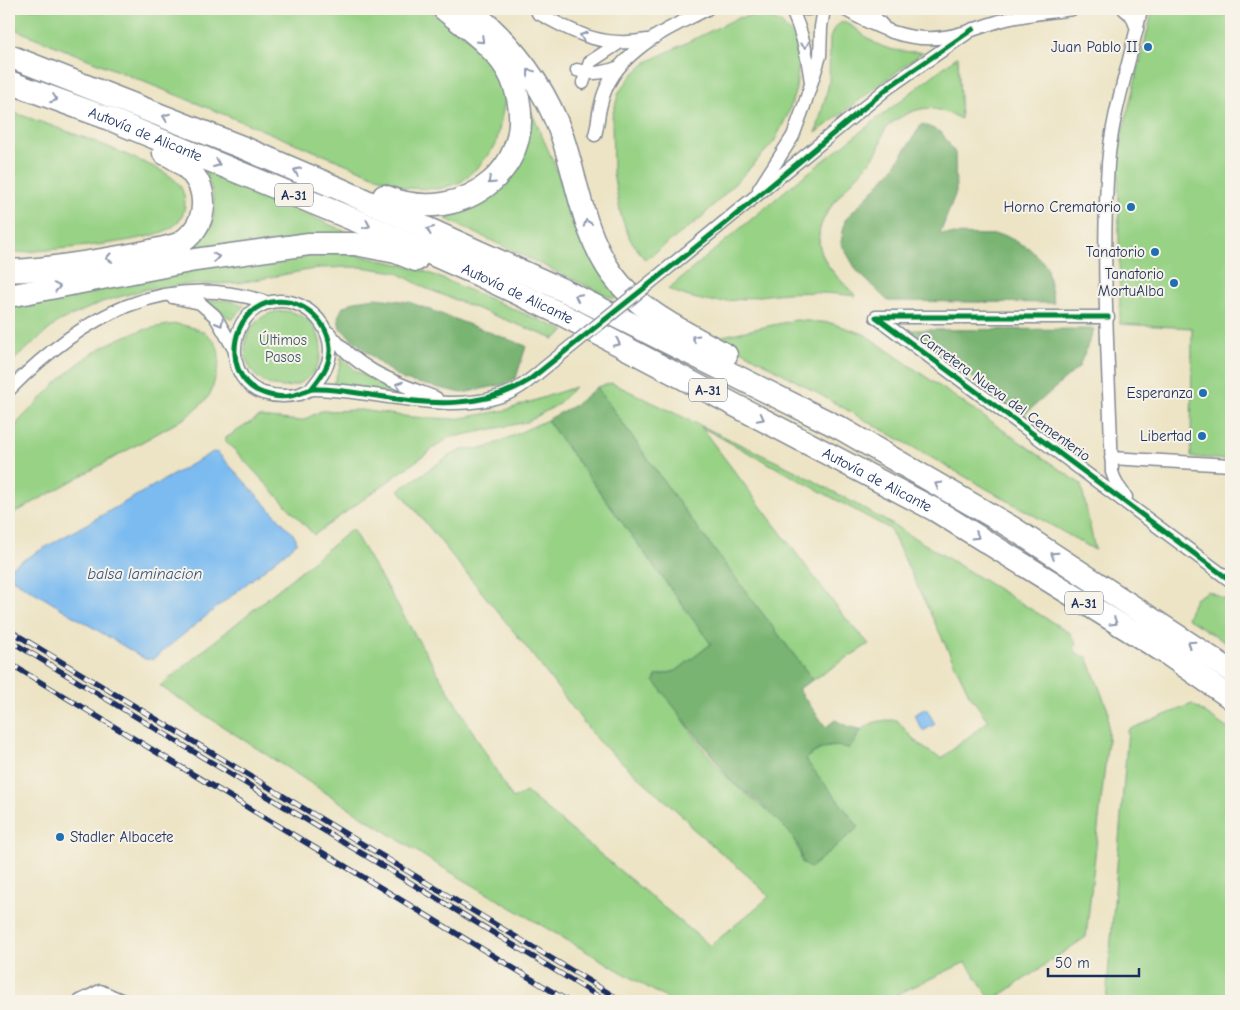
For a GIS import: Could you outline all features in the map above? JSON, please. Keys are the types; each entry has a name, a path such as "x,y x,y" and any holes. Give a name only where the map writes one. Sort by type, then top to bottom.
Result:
{"highway":[{"path":"342,190 369,190 403,204 439,206 461,201 479,192 504,169 518,141 520,127 517,94 511,78 500,59 477,36 444,9"},
{"path":"470,9 508,44 534,77 562,135 589,230 596,248 613,276 644,307 803,400 840,428"},
{"name":"Autovía de Alicante","path":"9,56 244,148 342,190 565,291 840,428 1011,527 1231,671"},
{"name":"Autovía de Alicante","path":"9,82 107,118 362,222 480,274 621,345 935,510 1166,653 1231,698"},
{"path":"9,270 16,272 42,270 157,249 180,243 199,226 205,207 201,188 189,169 169,155 129,139 107,118"},
{"path":"9,296 194,260 309,244 356,244 396,252 440,268 480,274"}],"street":[{"path":"595,135 601,104 617,68 648,40 707,9"},
{"path":"792,9 806,44 811,84"},
{"path":"753,198 792,136 820,56 820,33 824,9"},
{"path":"844,9 901,36 925,38 945,37 1009,18 1072,9"},
{"path":"867,9 885,28"},
{"path":"1124,9 1132,16 1137,29"},
{"path":"1128,504 1112,472 1108,317 1108,163 1115,120 1142,9"},
{"path":"538,12 579,34 597,40 619,43 648,40"},
{"path":"445,401 387,380 366,368 337,345 315,314 297,304 286,301 269,303 255,310 241,324 234,349 236,365 246,382 261,393 282,398 312,388 386,398 462,402 493,398 512,391 543,369 889,87 973,29"},
{"path":"617,68 582,75 590,62 619,43"},
{"path":"9,390 40,358 74,333 111,312 168,294 208,290 245,295 269,303"},
{"path":"168,294 200,303 215,316 234,349"},
{"name":"Carretera Nueva del Cementerio","path":"1108,317 876,317 1231,581"},
{"path":"312,388 325,372 330,350 327,331"},
{"path":"1112,458 1231,465"},
{"path":"80,1001 100,991 123,1001"}],"green space":[{"path":"9,9 427,9 475,43 503,81 506,95 496,145 480,165 461,182 439,189 405,188 9,27"},
{"path":"1153,9 1231,9 1231,460 1191,457 1192,328 1120,324 1118,150"},
{"path":"760,14 780,22 795,38 799,61 796,89 788,114 774,142 701,218 645,260 630,239 621,216 613,173 612,117 619,92 632,75 647,62 737,18"},
{"path":"842,22 853,27 881,46 901,51 923,52 816,133 829,83 830,38 834,28"},
{"path":"958,56 961,119 940,110 929,108 913,111 893,122 885,130 875,155 833,204 821,226 820,245 826,262 856,296 796,293 711,301 698,299 668,289 791,186"},
{"path":"9,111 105,146 167,174 176,181 183,191 185,203 179,220 175,225 164,231 124,241 16,253 9,250"},
{"path":"531,111 560,177 566,206 590,255 619,294 614,299 446,219 465,211 481,201 495,191 506,179 515,166 522,150"},
{"path":"922,124 941,132 955,153 956,192 940,234 1004,235 1029,248 1046,265 1054,303 888,301 857,271 841,243 845,220 892,170"},
{"path":"204,169 353,235 187,251 207,232 213,221 214,199"},
{"path":"343,252 417,268 565,331 554,339 425,288 396,272 361,267 319,268 239,283 184,285 147,289 102,302 58,322 9,364 9,304 220,263"},
{"path":"376,298 409,302 526,346 516,378 506,384 462,393 404,380 384,367 340,328 338,317 343,307 355,301"},
{"path":"227,300 244,305 232,320 205,301"},
{"name":"Últimos Pasos","path":"283,311 297,314 310,322 318,335 321,349 318,363 310,376 297,384 283,387 269,384 256,376 248,363 245,349 248,335 256,322 269,314"},
{"path":"796,320 831,323 864,334 1081,484 1095,550 718,337"},
{"path":"177,324 205,333 216,345 219,353 219,363 212,390 206,400 185,418 9,516 9,440 18,422 67,373 99,349 135,333 155,327"},
{"path":"1094,329 1079,367 1024,415 907,330"},
{"path":"341,357 356,371 399,395 333,384 340,366"},
{"path":"612,383 800,473 895,526 1070,633 1075,641 1076,654 1087,657 1108,710 1108,738 1086,937 992,1001 966,962 883,1001 671,1001 430,860 160,686 352,529 513,799 526,792 710,946 769,897 755,882 690,826 686,819 598,741 527,648 399,490 452,454 465,449 486,448 547,420 711,644 676,671 656,676 710,758 732,782 784,826 798,849 802,863 858,827 804,759 825,748 836,746 849,748 867,725 897,720 922,747 942,758 988,721 969,694 890,529 701,427 842,614 869,644 813,680 684,510 597,387"},
{"path":"575,387 557,405 527,422 448,438 314,535 224,439 259,417 301,421 321,411 361,410 411,417 455,419 506,410"},
{"path":"597,387 684,510 813,680 798,689 826,727 835,720 849,727 861,729 854,743 849,748 836,746 826,748 805,759 859,827 810,868 802,863 800,849 789,832 759,802 732,782 654,681 656,676 676,671 711,644 547,420 575,405"},
{"path":"1208,591 1231,602 1231,646 1187,618 1195,599"},
{"path":"1192,704 1231,731 1231,1001 1106,1001 1128,730"}],"water":[{"name":"balsa laminacion","path":"213,452 218,453 295,536 297,543 153,659 145,659 9,577 9,568"},
{"path":"926,708 935,724 923,731 914,715"}],"railway":[{"path":"9,630 622,1001"},
{"path":"9,640 606,1001"},
{"path":"9,663 568,1001"}],"cycle path":[{"path":"312,388 325,370 330,354 327,335 322,324 314,315 292,303 280,301 267,303 255,309 239,329 235,354 237,366 243,378 251,387 268,395 288,396 311,389 322,389 436,403 474,400 511,390 528,381 726,223 889,87 973,29"},
{"path":"1108,317 876,317 1231,581"}],"place":[{"name":"Juan Pablo II","path":"1148,47"},
{"name":"Horno Crematorio","path":"1131,207"},
{"name":"Tanatorio","path":"1155,252"},
{"name":"Tanatorio MortuAlba","path":"1174,283"},
{"name":"Esperanza","path":"1203,393"},
{"name":"Libertad","path":"1202,436"},
{"name":"Stadler Albacete","path":"60,837"}]}
